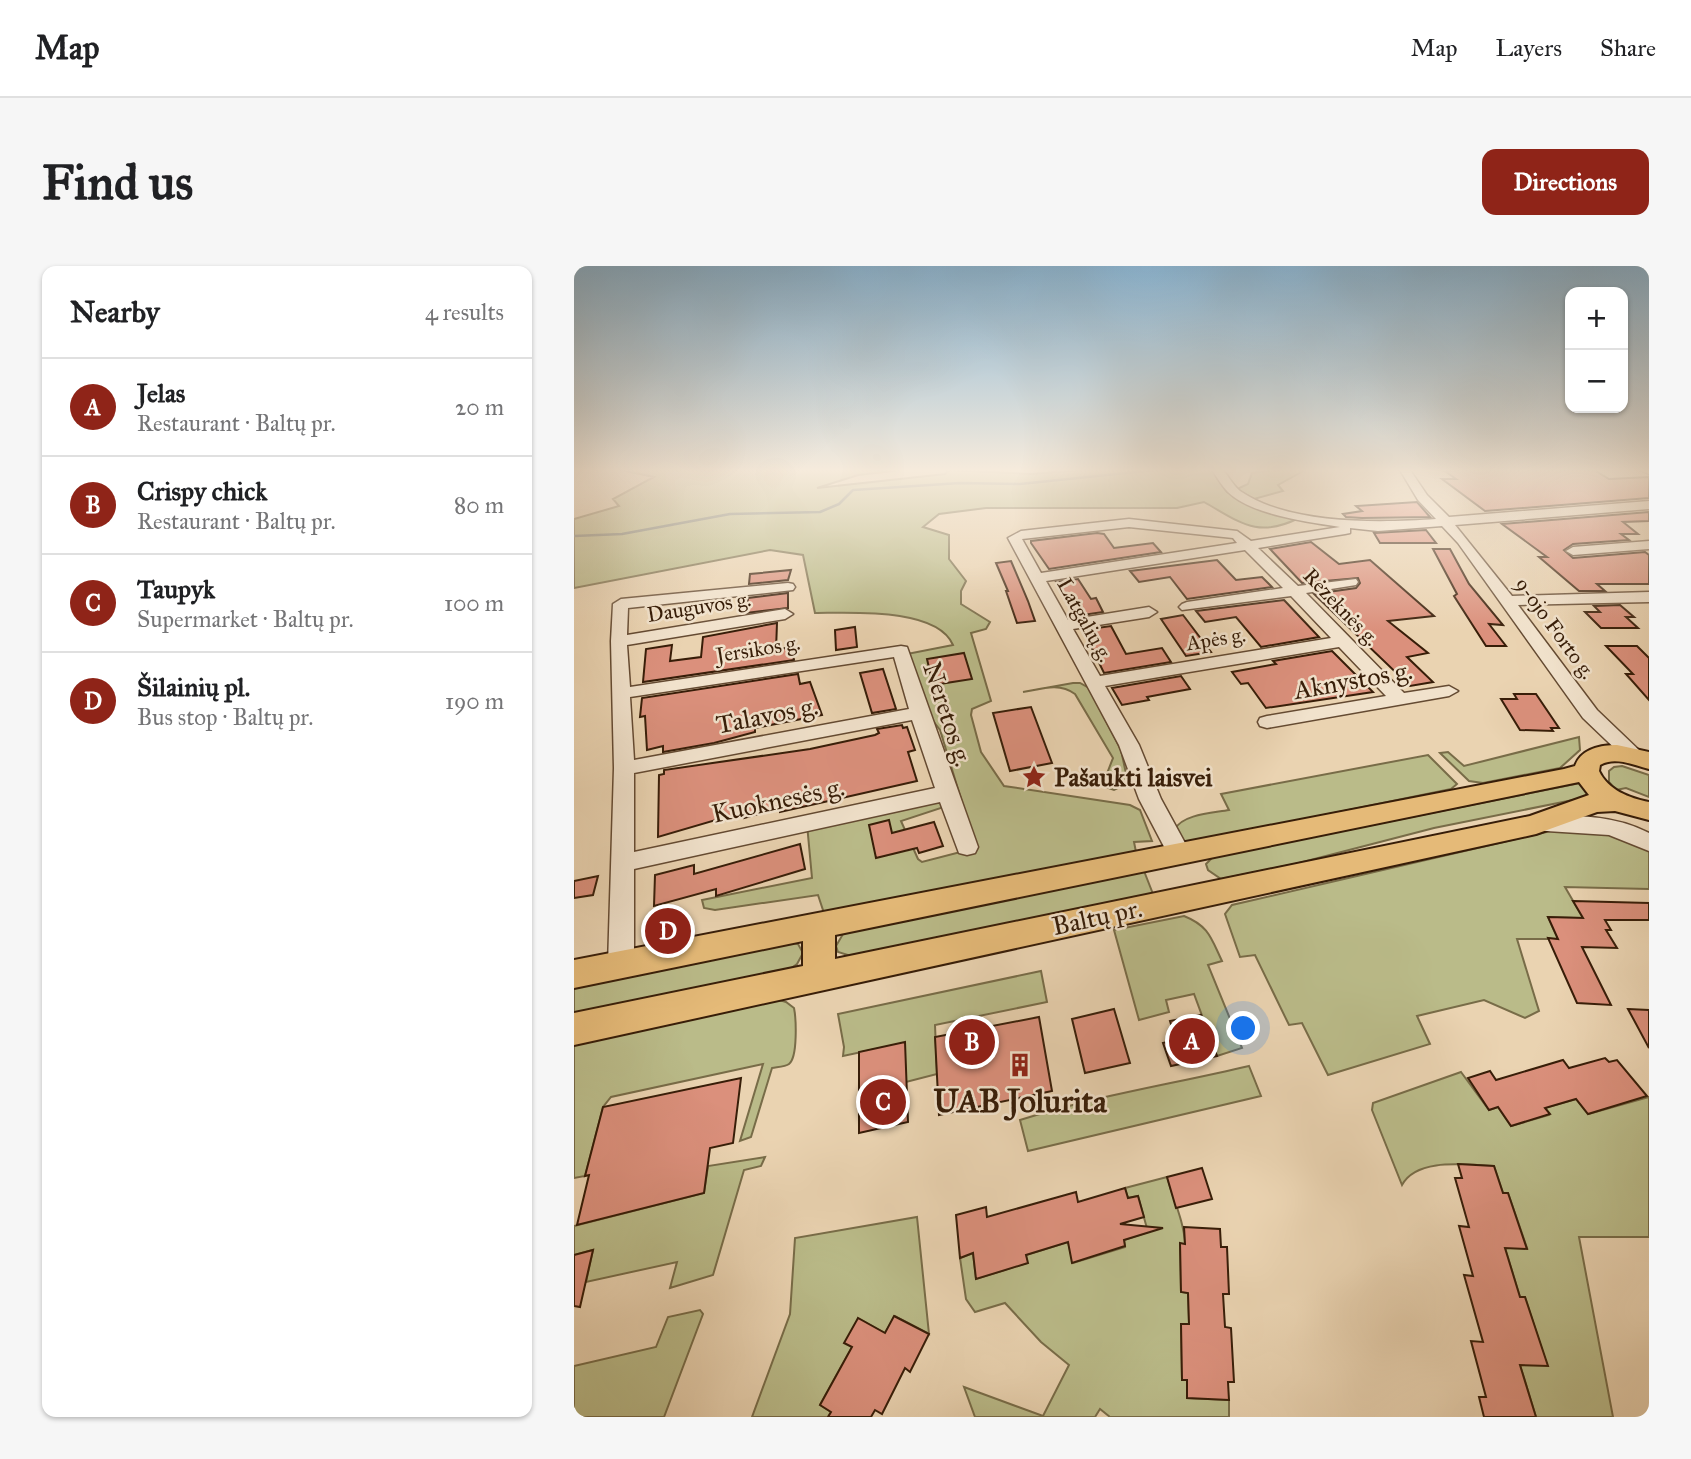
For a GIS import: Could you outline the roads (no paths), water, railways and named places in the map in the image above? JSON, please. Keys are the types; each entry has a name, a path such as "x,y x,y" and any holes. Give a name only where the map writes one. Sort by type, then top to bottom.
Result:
{"main road":[{"name":"Baltų pr.","path":"574,974 1567,777 1595,762 1641,759"},
{"name":"Baltų pr.","path":"1595,762 1599,790 1639,810"},
{"name":"Baltų pr.","path":"574,1029 1536,824 1587,804 1604,801 1639,810"},
{"path":"1180,854 1200,894"},
{"path":"819,926 819,978"}],"street":[{"name":"Latgalių g.","path":"1123,524 1021,535 1015,538 1129,746 1150,799 1180,854"},
{"name":"Latgalių g.","path":"1137,524 1226,532 1237,535 1251,546"},
{"path":"1337,524 1378,527 1415,524"},
{"name":"9-ojo Forto g.","path":"1448,524 1463,540 1590,714 1641,759"},
{"path":"1038,578 1340,532 1349,526"},
{"path":"1573,551 1649,545"},
{"name":"Rėzeknės g.","path":"1251,546 1399,699"},
{"path":"1188,607 1351,582"},
{"path":"621,965 624,768 619,640 621,604 788,587"},
{"path":"1506,601 1649,597"},
{"path":"1063,626 1149,612"},
{"name":"Dauguvos g.","path":"619,640 785,614"},
{"name":"Apės g.","path":"1094,682 1344,641"},
{"name":"Jersikos g.","path":"623,693 901,651"},
{"name":"Neretos g.","path":"901,651 919,713 967,847"},
{"name":"Aknystos g.","path":"1267,722 1449,691"},
{"name":"Talavos g.","path":"624,768 919,713"},
{"name":"9-ojo Forto g.","path":"1590,714 1595,762"},
{"name":"Kuoknesės g.","path":"621,863 947,793"},
{"path":"1536,824 1584,822 1603,825 1621,829 1649,843"}],"waterway":[{"path":"574,536 622,534 678,524"}],"place":[{"name":"Pašaukti laisvei","path":"1034,777"},
{"name":"Šilainių pl.","path":"668,931"},
{"name":"Jelas","path":"1192,1041"},
{"name":"Crispy chick","path":"972,1042"},
{"name":"UAB Jolurita","path":"1020,1065"},
{"name":"Taupyk","path":"883,1102"}]}
